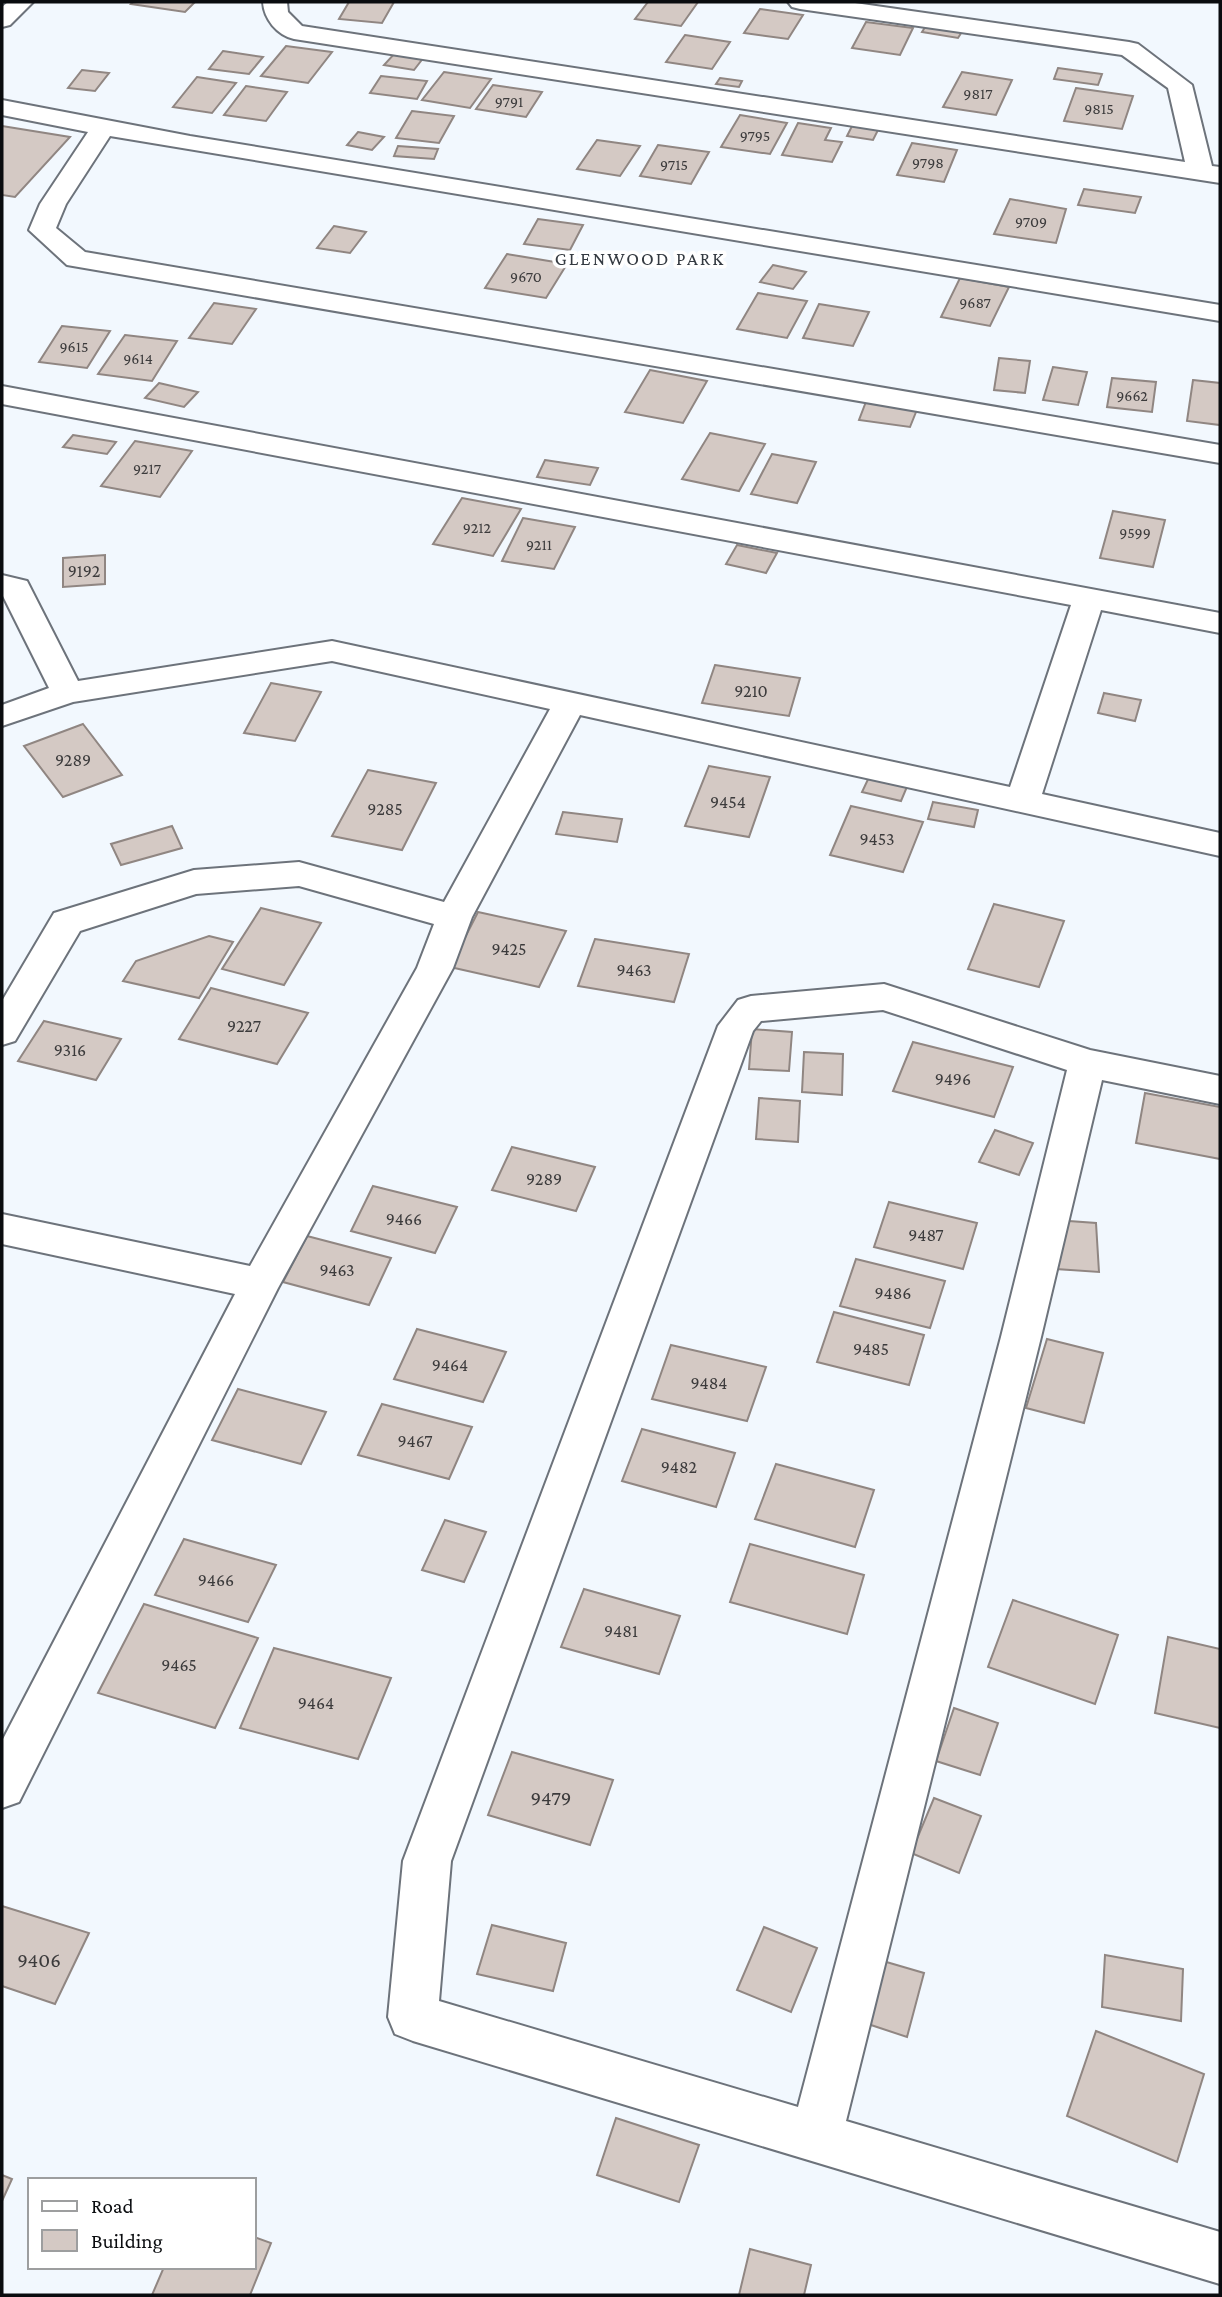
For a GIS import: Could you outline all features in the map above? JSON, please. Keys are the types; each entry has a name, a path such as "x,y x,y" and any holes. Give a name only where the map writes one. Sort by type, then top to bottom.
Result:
{"street":[{"path":"2,20 21,2"},
{"path":"275,2 276,14 294,32 1210,173 1180,85 1129,49 800,2"},
{"path":"2,108 190,144 1220,313"},
{"path":"103,128 53,204 43,230 77,259 1220,454"},
{"path":"2,395 1220,623"},
{"path":"2,584 16,588 68,693"},
{"path":"1022,802 1089,600"},
{"path":"2,716 68,693 332,651 1220,844"},
{"path":"2,1787 260,1284 435,968 453,917 570,703"},
{"path":"2,1032 67,922 194,882 299,874 453,917"},
{"path":"1220,1090 1087,1063 884,997 751,1009 736,1026 427,1861 413,2017 1220,2258"},
{"path":"816,2137 1021,1337 1087,1063"},
{"path":"2,1229 260,1284"}],"building":[{"path":"195,2 185,12 131,4"},
{"path":"349,2 394,2 382,23 339,19"},
{"path":"648,2 698,2 681,26 635,19"},
{"path":"760,9 803,15 788,39 744,33"},
{"path":"929,21 965,27 958,38 922,32"},
{"path":"866,22 913,28 900,55 852,48"},
{"path":"685,35 730,42 712,69 666,62"},
{"path":"286,46 332,52 308,83 261,76"},
{"path":"223,51 263,57 249,74 209,69"},
{"path":"395,53 424,57 414,70 384,65"},
{"path":"1058,68 1102,74 1098,85 1054,79"},
{"path":"82,70 109,73 95,91 68,88"},
{"path":"444,72 491,79 470,108 422,100"},
{"path":"962,72 1012,80 996,115 943,107"},
{"path":"381,76 427,81 417,99 370,93"},
{"path":"197,77 236,83 212,113 173,107"},
{"path":"720,78 742,81 739,87 716,84"},
{"path":"493,85 542,92 526,117 476,109"},
{"path":"246,86 287,92 266,121 224,115"},
{"path":"1076,88 1133,96 1122,129 1064,121"},
{"path":"412,111 454,116 439,143 396,138"},
{"path":"740,115 787,123 770,154 721,147"},
{"path":"798,123 831,128 825,140 842,142 832,162 782,155"},
{"path":"853,124 879,128 873,140 847,136"},
{"path":"2,126 70,137 15,197 2,195"},
{"path":"358,132 384,137 372,150 347,145"},
{"path":"597,140 640,146 620,176 577,169"},
{"path":"912,143 957,150 944,182 897,175"},
{"path":"658,145 709,152 691,184 640,176"},
{"path":"398,146 438,149 434,159 394,156"},
{"path":"1084,189 1141,197 1135,213 1078,205"},
{"path":"1010,199 1066,209 1056,243 994,234"},
{"path":"538,219 583,225 570,250 524,244"},
{"path":"334,226 366,232 350,253 317,248"},
{"path":"507,254 567,264 546,298 485,288"},
{"path":"773,265 806,272 793,289 760,282"},
{"path":"960,278 1009,287 990,326 941,317"},
{"path":"758,293 807,301 787,338 737,329"},
{"path":"214,303 256,309 232,344 189,338"},
{"path":"819,304 869,312 853,346 803,338"},
{"path":"62,326 110,331 87,368 39,362"},
{"path":"125,335 177,341 152,381 98,374"},
{"path":"999,358 1030,361 1025,393 994,390"},
{"path":"1053,367 1087,372 1078,405 1043,400"},
{"path":"650,370 707,381 683,423 625,412"},
{"path":"1112,378 1156,382 1152,412 1107,407"},
{"path":"1193,380 1220,383 1220,425 1187,421"},
{"path":"159,383 198,392 184,407 145,398"},
{"path":"867,399 918,407 910,427 859,420"},
{"path":"710,433 765,444 739,491 682,479"},
{"path":"73,435 116,442 107,454 63,447"},
{"path":"135,441 192,451 160,497 101,486"},
{"path":"772,454 816,462 797,503 751,494"},
{"path":"545,460 598,468 590,485 537,477"},
{"path":"462,498 521,509 493,556 433,544"},
{"path":"1113,511 1165,520 1153,567 1100,558"},
{"path":"523,518 575,527 554,569 502,561"},
{"path":"737,545 777,553 766,573 726,564"},
{"path":"105,555 105,584 63,587 63,558"},
{"path":"715,665 800,678 789,716 702,703"},
{"path":"271,683 321,692 295,741 244,733"},
{"path":"1104,693 1141,700 1135,721 1098,713"},
{"path":"83,724 122,775 63,797 24,746"},
{"path":"709,766 770,777 749,837 685,826"},
{"path":"368,770 436,783 402,850 332,836"},
{"path":"871,773 909,782 901,801 862,792"},
{"path":"933,802 978,810 974,827 928,819"},
{"path":"851,806 923,822 903,872 830,855"},
{"path":"563,812 622,819 617,842 556,834"},
{"path":"172,826 182,848 121,865 111,844"},
{"path":"994,904 1064,921 1039,987 968,969"},
{"path":"261,908 321,923 284,985 222,969"},
{"path":"478,912 566,931 539,987 450,967"},
{"path":"209,936 233,942 199,998 123,981 136,961"},
{"path":"595,939 689,954 674,1002 578,986"},
{"path":"211,988 308,1013 277,1064 179,1039"},
{"path":"44,1021 121,1039 96,1080 18,1061"},
{"path":"752,1029 792,1032 789,1071 749,1069"},
{"path":"913,1042 1013,1067 994,1117 893,1091"},
{"path":"804,1052 843,1054 842,1095 802,1092"},
{"path":"1145,1093 1220,1107 1220,1159 1136,1143"},
{"path":"759,1098 800,1101 798,1142 756,1139"},
{"path":"995,1130 1033,1143 1019,1175 979,1162"},
{"path":"512,1147 595,1167 576,1211 492,1190"},
{"path":"373,1186 457,1207 435,1253 351,1231"},
{"path":"889,1202 977,1223 963,1269 874,1247"},
{"path":"1055,1220 1096,1223 1099,1272 1056,1269"},
{"path":"307,1236 391,1258 369,1305 283,1282"},
{"path":"856,1259 945,1281 930,1328 840,1306"},
{"path":"834,1312 924,1335 909,1385 817,1362"},
{"path":"417,1329 506,1352 483,1402 394,1379"},
{"path":"1047,1339 1103,1353 1084,1423 1026,1408"},
{"path":"671,1345 766,1367 747,1421 652,1399"},
{"path":"238,1389 326,1412 301,1464 212,1440"},
{"path":"382,1404 472,1427 449,1479 358,1455"},
{"path":"642,1429 735,1453 716,1507 622,1481"},
{"path":"776,1464 874,1490 855,1547 755,1519"},
{"path":"445,1520 486,1532 464,1582 422,1570"},
{"path":"184,1539 276,1565 248,1622 155,1595"},
{"path":"750,1544 864,1575 847,1634 730,1602"},
{"path":"584,1589 680,1616 659,1674 561,1647"},
{"path":"1013,1600 1118,1635 1095,1704 988,1667"},
{"path":"144,1604 258,1638 215,1728 98,1693"},
{"path":"1168,1637 1220,1649 1220,1728 1155,1713"},
{"path":"274,1648 391,1678 358,1759 240,1728"},
{"path":"954,1708 998,1723 980,1775 936,1761"},
{"path":"512,1752 613,1780 590,1845 488,1815"},
{"path":"934,1798 981,1816 959,1873 911,1853"},
{"path":"2,1906 89,1933 55,2004 2,1986"},
{"path":"492,1925 566,1943 553,1991 477,1974"},
{"path":"764,1927 817,1948 791,2012 737,1990"},
{"path":"1105,1955 1183,1969 1181,2021 1102,2007"},
{"path":"883,1961 924,1973 907,2037 865,2023"},
{"path":"1096,2031 1204,2074 1177,2162 1067,2116"},
{"path":"616,2118 699,2145 679,2202 597,2175"},
{"path":"2,2175 12,2179 2,2201"},
{"path":"256,2238 271,2243 250,2295 152,2295 163,2269 256,2269"},
{"path":"750,2249 811,2265 804,2295 739,2295"}],"district":[{"name":"GLENWOOD PARK","path":"640,258"}]}
